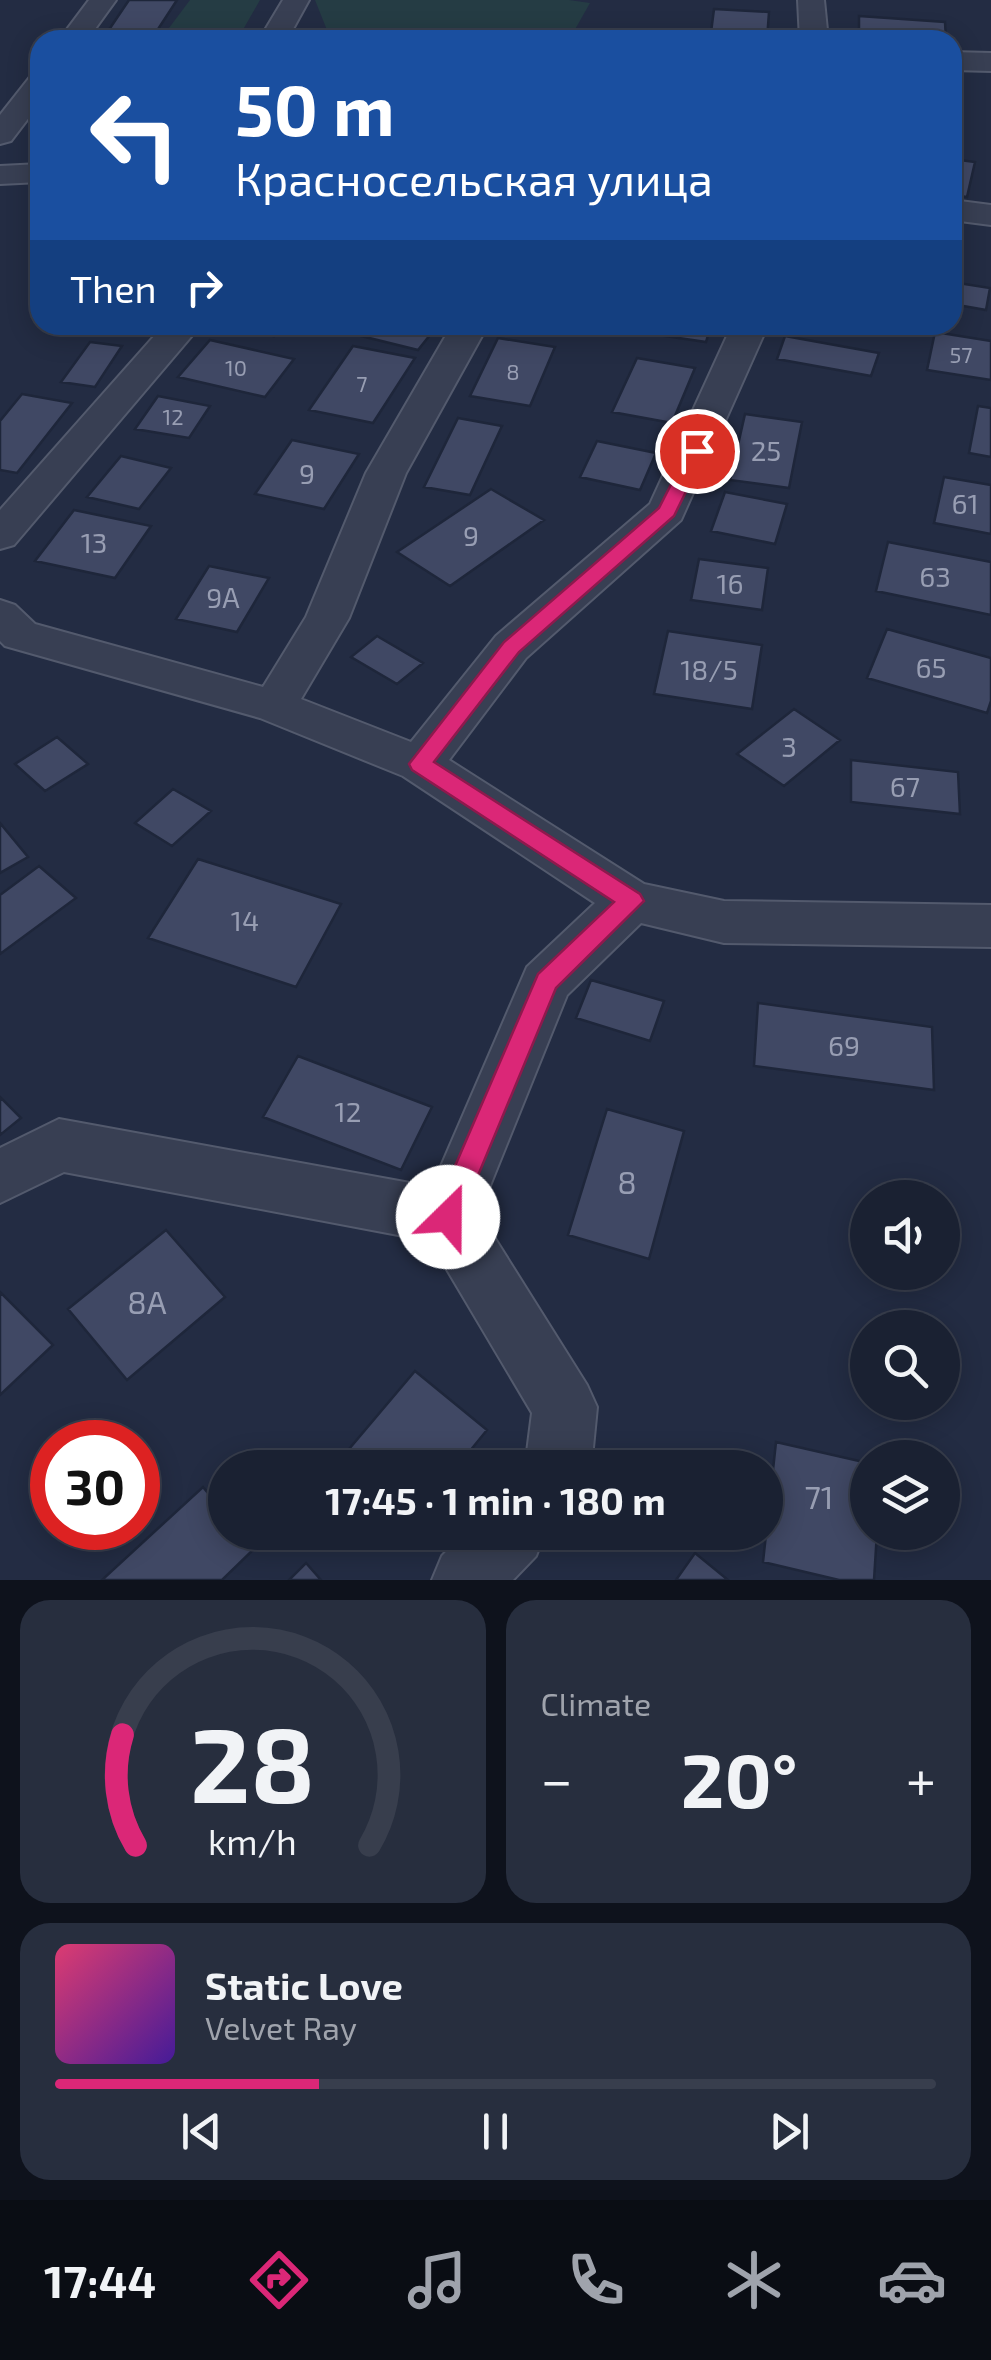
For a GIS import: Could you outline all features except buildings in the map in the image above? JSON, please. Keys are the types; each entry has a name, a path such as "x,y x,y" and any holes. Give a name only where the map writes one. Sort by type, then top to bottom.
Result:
{"street":[{"path":"80,30 103,0"},
{"path":"279,30 296,0"},
{"path":"811,0 813,30"},
{"path":"962,61 991,62"},
{"path":"0,135 30,96"},
{"path":"0,175 30,174"},
{"path":"962,211 991,215"},
{"path":"0,536 174,335"},
{"path":"274,706 327,618 386,474 464,335"},
{"path":"420,764 511,647 667,512 746,335"},
{"path":"7,632 274,706 420,764 632,901 724,922 991,926"},
{"path":"448,1217 546,982 632,901"},
{"path":"0,1177 59,1145 448,1217 564,1407 560,1450"},
{"path":"466,1580 495,1550"}],"shaded area":[{"path":"190,0 260,0 243,30 168,30"},
{"path":"315,0 590,3 575,30 327,30"}],"route":[{"path":"448,1217 546,982 632,901 420,764 511,647 667,512 697,451"}]}
